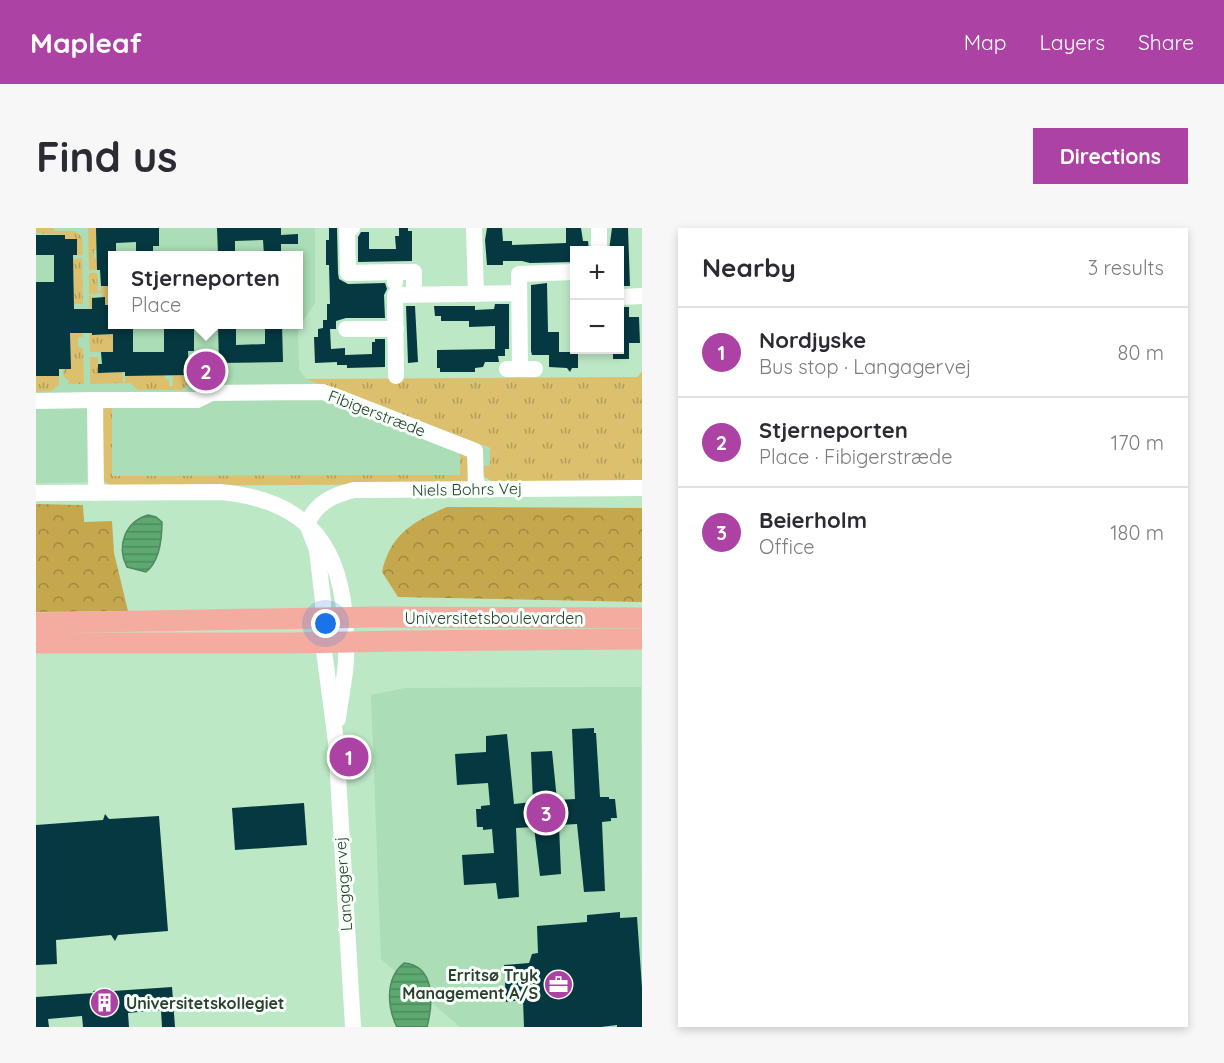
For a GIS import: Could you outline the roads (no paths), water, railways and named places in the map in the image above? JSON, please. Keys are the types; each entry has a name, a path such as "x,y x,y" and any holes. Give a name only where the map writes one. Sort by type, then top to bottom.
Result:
{"main road":[{"name":"Universitetsboulevarden","path":"346,630 642,618"},
{"path":"36,622 323,631"},
{"name":"Universitetsboulevarden","path":"346,630 642,639"},
{"path":"36,643 346,630"}],"street":[{"path":"351,228 347,230 348,273 414,272 414,294"},
{"path":"474,228 476,294"},
{"path":"599,228 600,246"},
{"path":"521,369 519,274 570,272"},
{"path":"395,273 396,376"},
{"path":"395,294 519,294"},
{"path":"624,297 642,296"},
{"path":"346,329 396,329"},
{"name":"Fibigerstræde","path":"36,401 197,399 211,393 323,392 475,451 476,489"},
{"path":"95,400 96,493"},
{"name":"Niels Bohrs Vej","path":"307,524 317,508 335,495 354,490 642,488"},
{"path":"36,493 220,492 245,494 286,508 307,524 328,548 342,587 346,630"},
{"path":"307,524 317,550 323,602 323,631"},
{"name":"Langagervej","path":"336,742 346,661 346,630"},
{"name":"Langagervej","path":"323,631 336,742 353,1027"}],"place":[{"name":"Stjerneporten","path":"206,371"},
{"name":"Nordjyske","path":"349,757"},
{"name":"Beierholm","path":"546,813"},
{"name":"Erritsø Tryk Management A/S","path":"559,984"},
{"name":"Universitetskollegiet","path":"105,1003"}]}
